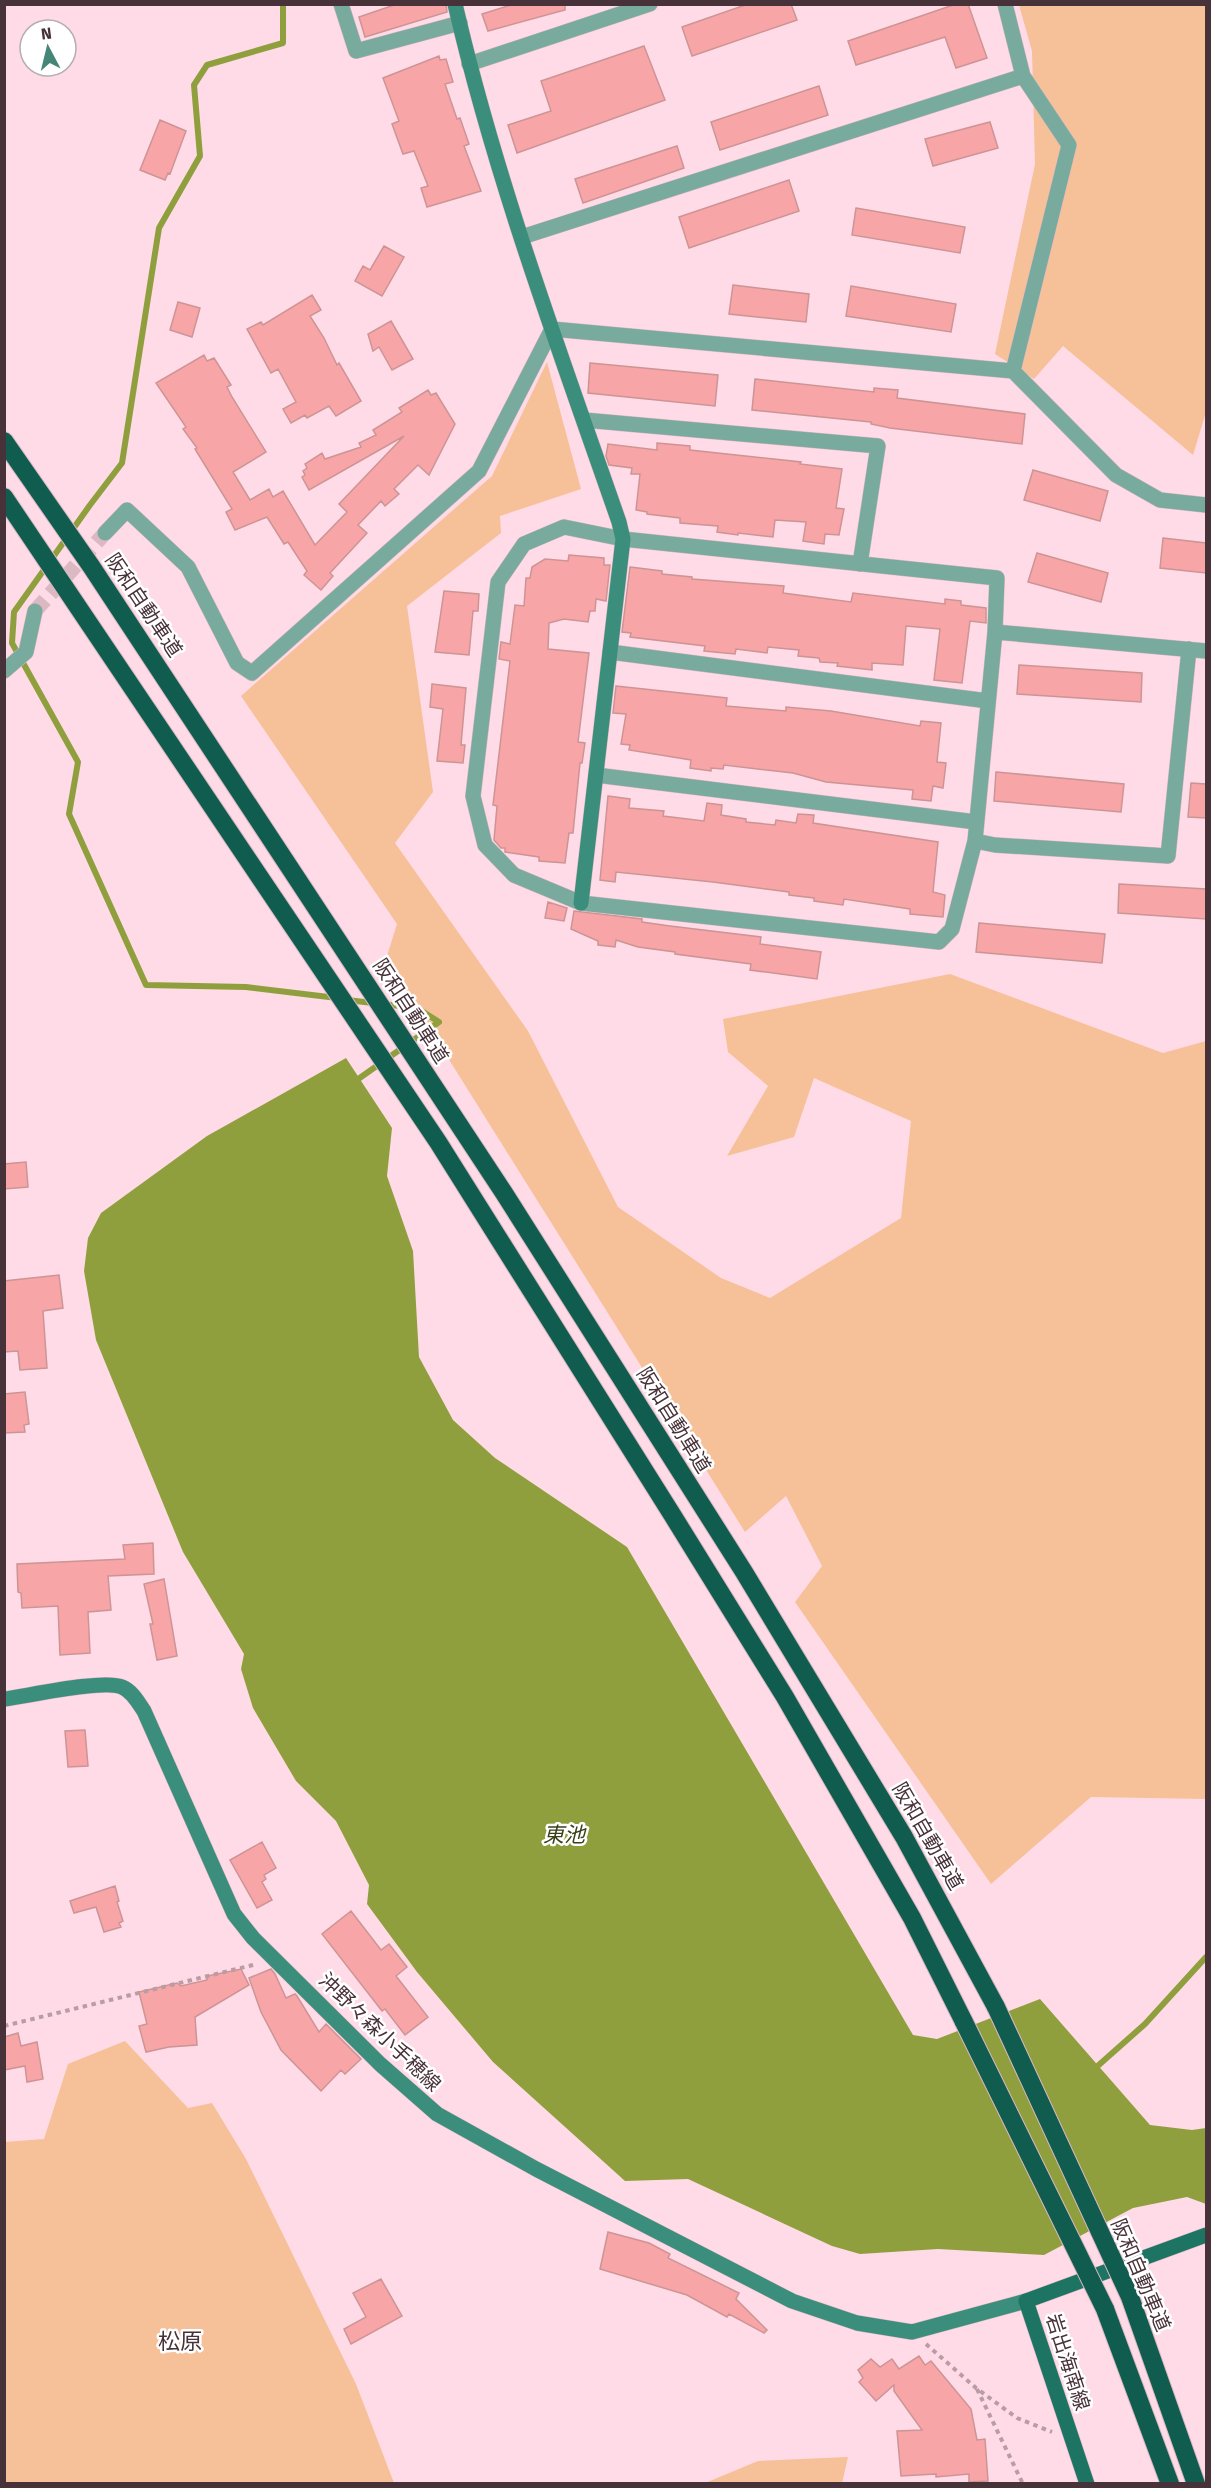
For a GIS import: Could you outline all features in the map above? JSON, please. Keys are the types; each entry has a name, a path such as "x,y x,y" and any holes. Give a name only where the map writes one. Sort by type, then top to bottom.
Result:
{"highway":[{"name":"阪和自動車道","path":"4,441 91,566 462,1130 744,1572 904,1837 996,2007 1130,2297 1196,2484"},
{"path":"4,497 438,1142 785,1697 912,1918 1105,2309 1170,2484"}],"main road":[{"path":"455,4 469,64 522,237 623,539 581,903"},
{"name":"沖野々森小手穂線","path":"4,1699 100,1685 121,1686 134,1696 144,1711 234,1914 253,1938 380,2064 437,2114 536,2169 792,2301 857,2323 912,2332 1026,2301"},
{"name":"岩出海南線","path":"1087,2484 1026,2301 1206,2235"}],"street":[{"path":"341,4 356,51 460,23"},
{"path":"469,64 650,4"},
{"path":"1005,4 1023,76 1069,145 1013,371"},
{"path":"522,237 1023,76"},
{"path":"105,533 127,510 179,558 188,567 237,663 252,673 479,471 552,329 1013,371 1116,475 1160,500 1206,505"},
{"path":"584,420 878,446 860,564"},
{"path":"564,527 623,539 860,564 997,578 995,632 975,841 952,929 939,942 581,903 514,875 485,845 473,796 498,582 524,544 564,527"},
{"path":"4,671 26,652 35,611"},
{"path":"995,632 1206,651"},
{"path":"975,841 995,845 1168,856 1189,649"},
{"path":"609,652 988,701"},
{"path":"596,775 976,822"}],"path":[{"path":"4,2026 275,1959"},
{"path":"912,2332 976,2388 1017,2418 1072,2441"},
{"path":"976,2388 1023,2484"}],"shaded area":[{"path":"1019,5 1206,5 1206,412 1193,455 1063,346 1034,379 995,354 1035,164 1032,51"},
{"path":"547,362 581,489 500,516 501,533 407,606 433,792 395,843 528,1031 618,1207 721,1278 770,1298 901,1218 911,1121 814,1078 794,1137 727,1156 768,1086 728,1052 723,1019 950,974 1163,1053 1206,1041 1206,1799 1091,1797 991,1884 795,1602 822,1566 786,1496 745,1532 386,959 397,924 241,696 492,476"},
{"path":"125,2041 188,2108 212,2103 246,2159 356,2384 394,2483 5,2483 5,2142 44,2139 68,2064"},
{"path":"848,2457 842,2483 705,2483 758,2461"}],"water":[{"name":"東池","path":"346,1058 392,1128 387,1176 413,1251 419,1357 453,1420 495,1458 627,1547 913,2035 937,2039 1040,1999 1150,2125 1192,2130 1206,2128 1206,2204 1187,2197 1133,2208 1044,2255 938,2249 860,2254 832,2246 688,2179 625,2181 493,2062 417,1972 367,1904 369,1885 336,1821 296,1781 253,1708 241,1669 244,1654 183,1552 96,1340 84,1271 88,1238 101,1213 207,1136"}],"building":[{"path":"397,4 446,4 447,12 365,37 359,17"},
{"path":"514,4 565,4 565,10 488,31 482,14"},
{"path":"748,4 791,4 797,20 692,56 682,27"},
{"path":"956,4 968,4 987,58 956,68 945,37 856,65 848,41"},
{"path":"644,46 665,100 517,153 508,125 551,111 541,81"},
{"path":"439,56 440,60 446,59 453,82 445,84 457,119 460,118 469,144 464,146 481,191 427,207 421,188 428,186 414,151 403,154 392,124 399,121 383,78"},
{"path":"819,86 828,115 720,150 711,122"},
{"path":"160,120 186,131 170,174 168,173 165,180 140,170"},
{"path":"990,122 998,148 933,166 925,139"},
{"path":"677,146 684,168 583,203 575,179"},
{"path":"789,180 799,211 689,248 679,217"},
{"path":"856,208 965,227 960,253 852,235"},
{"path":"384,246 404,257 382,296 355,281 363,266 370,270"},
{"path":"733,285 809,294 806,322 729,314"},
{"path":"851,286 956,304 951,332 846,316"},
{"path":"312,295 321,310 310,316 337,365 339,363 361,401 336,416 329,406 307,418 305,415 291,423 283,409 296,402 278,369 271,373 247,329 261,322 263,325"},
{"path":"178,302 200,308 192,337 170,330"},
{"path":"391,321 413,359 392,370 379,347 373,351 368,334"},
{"path":"204,355 207,361 214,358 231,385 227,387 232,397 266,452 233,472 250,500 269,489 273,497 283,491 315,545 347,512 339,504 404,436 309,490 302,477 305,475 303,471 307,468 305,464 322,453 325,459 361,447 359,443 376,435 373,430 402,412 399,408 428,390 431,395 436,393 455,424 429,475 418,465 394,489 399,494 385,506 381,501 358,525 367,533 330,573 333,576 321,590 304,575 307,571 288,542 284,544 267,517 235,530 226,512 232,509 195,449 197,448 183,429 186,427 156,383"},
{"path":"590,363 718,375 715,406 588,393"},
{"path":"755,379 874,392 874,388 898,390 897,398 1025,414 1022,444 890,428 871,424 871,422 752,410"},
{"path":"657,443 690,446 690,450 801,462 800,464 842,469 836,508 844,509 839,535 825,534 824,544 803,541 806,522 775,520 773,537 738,533 738,535 717,532 718,526 680,523 680,518 647,514 647,512 636,510 640,474 631,474 632,468 609,465 606,456 608,444 657,450"},
{"path":"1033,470 1108,491 1100,521 1024,500"},
{"path":"1163,538 1206,543 1206,573 1160,568"},
{"path":"1037,553 1108,573 1101,602 1028,582"},
{"path":"569,555 604,558 604,565 610,565 606,601 596,599 595,611 590,611 588,622 564,619 549,623 548,649 589,653 578,742 585,743 582,763 580,763 573,833 569,833 565,863 539,861 539,857 505,852 505,848 501,848 494,840 497,806 493,805 510,661 499,659 501,642 510,644 515,605 524,606 526,578 530,578 532,567 545,559 568,561"},
{"path":"630,567 662,571 662,574 692,577 692,579 784,586 783,593 851,602 853,593 945,604 945,599 961,601 961,605 986,608 986,623 970,621 962,683 934,680 940,629 906,626 903,665 872,663 872,670 837,666 838,663 820,662 819,658 798,656 799,650 768,647 767,653 736,649 735,654 704,651 705,646 630,637 631,633 622,632"},
{"path":"444,591 479,594 478,611 473,611 469,655 435,652"},
{"path":"1019,665 1142,673 1141,702 1017,694"},
{"path":"432,684 466,688 461,745 465,745 463,763 437,761 443,709 430,707"},
{"path":"616,686 727,698 726,706 786,711 786,707 831,711 920,726 921,721 941,723 937,762 946,763 943,788 933,786 931,801 912,799 913,790 826,782 793,773 724,765 723,769 711,768 711,771 690,768 691,760 629,750 630,745 621,744 626,714 613,713"},
{"path":"996,772 1124,784 1121,812 994,801"},
{"path":"1191,783 1206,784 1206,818 1188,817"},
{"path":"608,796 630,799 629,808 664,811 663,816 704,821 707,803 722,805 721,815 746,819 746,822 775,825 776,820 796,823 798,814 814,815 813,823 938,842 933,892 945,895 943,917 910,914 910,909 844,899 843,905 814,901 814,898 789,895 789,892 713,882 616,872 615,882 600,880"},
{"path":"1119,884 1206,889 1206,919 1118,913"},
{"path":"548,902 567,908 564,921 545,918"},
{"path":"574,911 761,937 760,944 821,952 817,979 750,970 751,964 675,954 675,952 638,947 616,940 615,947 598,945 598,941 571,929"},
{"path":"979,923 1105,934 1102,963 976,952"},
{"path":"26,1162 28,1187 4,1189 4,1164"},
{"path":"59,1275 63,1308 43,1311 47,1368 20,1370 18,1351 4,1352 4,1281"},
{"path":"25,1392 29,1424 24,1425 25,1432 4,1433 4,1394"},
{"path":"153,1543 154,1574 108,1576 111,1610 88,1612 90,1653 60,1655 58,1606 22,1608 21,1593 18,1592 17,1564 125,1559 123,1545"},
{"path":"164,1579 177,1656 157,1660 150,1624 153,1624 144,1584"},
{"path":"85,1730 88,1766 68,1767 65,1731"},
{"path":"262,1842 276,1868 264,1875 266,1879 262,1882 272,1900 257,1908 230,1860"},
{"path":"115,1886 123,1921 119,1923 121,1927 104,1932 96,1907 74,1913 70,1901"},
{"path":"351,1911 381,1950 389,1944 407,1967 396,1976 428,2017 405,2035 385,2009 382,2011 322,1934"},
{"path":"241,1969 249,1985 195,2017 197,2045 169,2047 146,2052 139,2026 147,2024 139,1992 177,1983 181,1986 207,1980 207,1976"},
{"path":"271,1969 286,1998 295,1994 297,1996 319,2032 326,2024 361,2059 345,2074 341,2070 321,2091 281,2050 261,2012 249,1978"},
{"path":"18,2033 21,2046 37,2042 43,2079 27,2082 25,2066 4,2070 4,2037"},
{"path":"608,2232 649,2243 670,2254 668,2258 739,2293 736,2299 767,2330 764,2333 729,2314 727,2317 687,2295 600,2269"},
{"path":"381,2279 402,2316 351,2344 344,2329 366,2317 353,2293"},
{"path":"919,2356 925,2365 931,2361 971,2409 977,2440 985,2439 988,2481 969,2482 969,2474 936,2477 936,2474 901,2476 897,2431 922,2430 894,2391 894,2385 876,2401 859,2382 863,2378 858,2370 871,2359 880,2367 892,2359 899,2369"}],"waterway":[{"path":"283,4 283,43 207,65 194,85 200,156 159,228 122,463 14,612 12,643 78,762 69,814 146,985 246,987 337,998"},
{"path":"347,1000 373,1003"},
{"path":"354,1082 439,1022 417,1008 383,1004"},
{"path":"1092,2071 1145,2024 1206,1957"}],"tunnel":[{"path":"35,611 105,533"}],"district":[{"name":"松原","path":"180,2341"}]}
